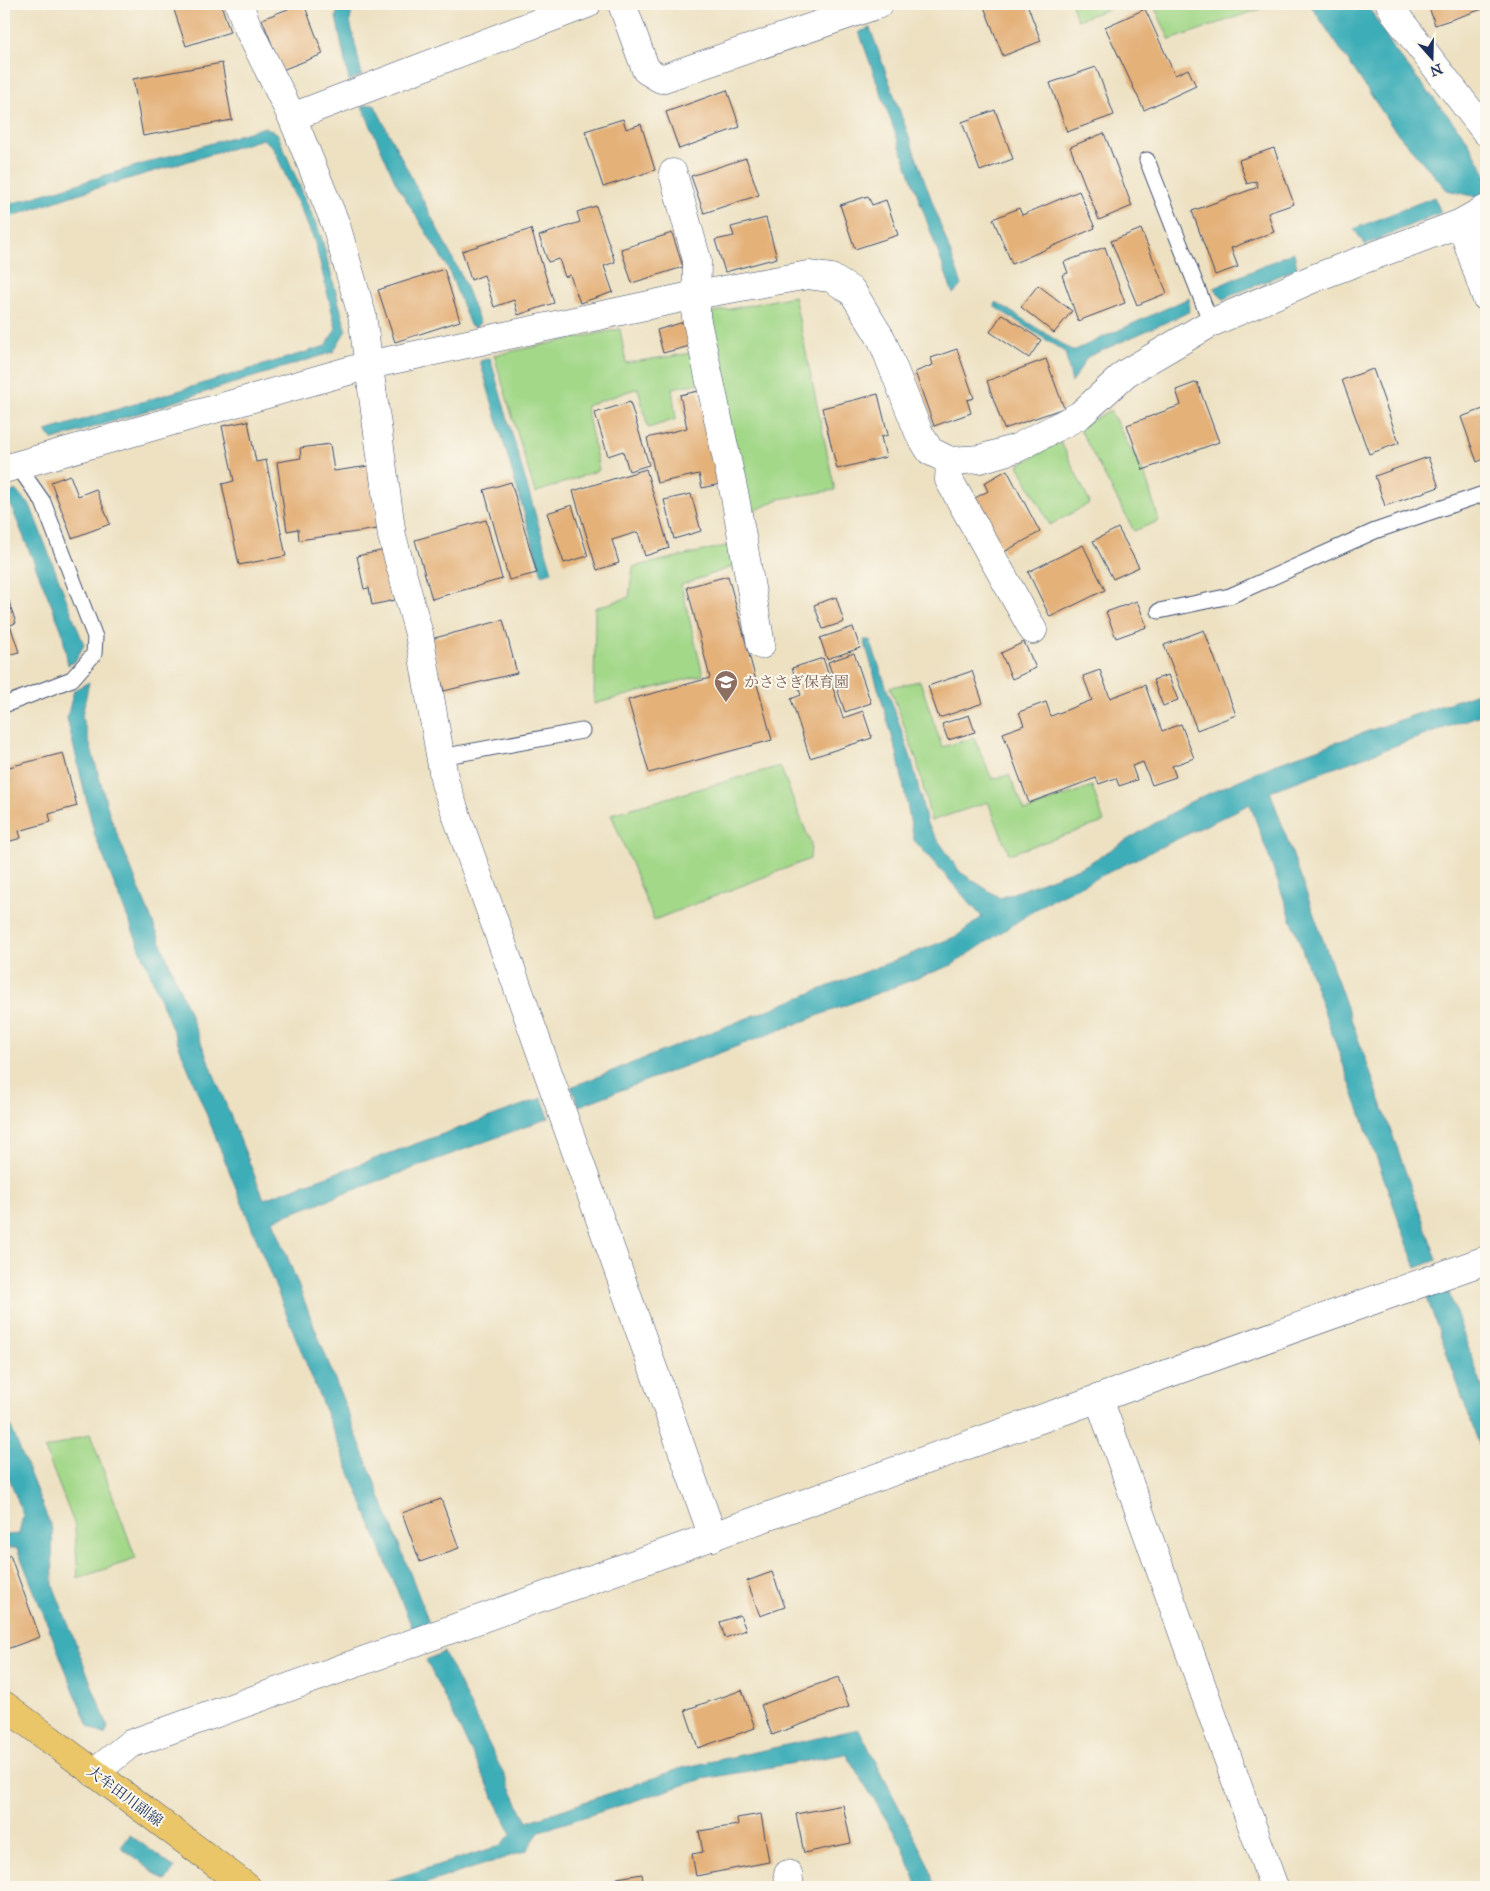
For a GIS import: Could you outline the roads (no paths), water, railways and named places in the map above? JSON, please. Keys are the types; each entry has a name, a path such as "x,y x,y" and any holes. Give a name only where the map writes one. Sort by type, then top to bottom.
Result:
{"main road":[{"name":"大牟田川副線","path":"4,1705 94,1773 222,1879 247,1887"}],"street":[{"path":"239,4 252,37 292,117 336,226 362,315 392,536 419,634 445,783 713,1536"},
{"path":"292,117 587,4"},
{"path":"622,4 646,70 661,79 879,4"},
{"path":"1390,4 1398,18 1486,132"},
{"path":"673,173 697,260 696,317 735,497 761,645"},
{"path":"10,467 369,365 696,295 808,275 831,278 852,291 882,340 919,433 930,451 950,461 980,459 1017,448 1080,415 1126,373 1211,323 1317,277 1474,216 1486,297"},
{"path":"950,461 949,480 1033,630"},
{"path":"94,1773 130,1744 1486,1260"},
{"path":"1099,1398 1274,1887"}],"lane":[{"path":"1147,160 1211,323"},
{"path":"4,706 72,679 94,654 95,637 43,502 10,467"},
{"path":"1160,611 1230,596 1374,531 1486,493"},
{"path":"441,757 582,731"}],"water":[{"path":"339,4 353,4 350,21 362,75 349,81 336,17"},
{"path":"1310,4 1367,4 1395,51 1466,138 1486,174 1486,216 1477,197 1447,190 1393,128"},
{"path":"870,28 962,285 953,294 859,32"},
{"path":"374,104 461,275 480,323 475,327 470,325 448,268 396,183 362,106"},
{"path":"265,127 277,133 321,236 346,330 333,352 53,440 46,431 326,346 336,328 315,242 273,147 263,139 77,194 4,219 4,206"},
{"path":"1434,197 1441,212 1365,245 1354,229"},
{"path":"1294,252 1297,268 1223,299 1214,288"},
{"path":"1189,298 1189,312 1087,357 1072,383 1065,352 995,307 996,302 1073,351"},
{"path":"490,358 552,572 542,575 480,361"},
{"path":"15,490 30,505 84,645 75,661 68,665 62,631 7,496"},
{"path":"864,640 870,640 912,761 927,824 960,872 1000,898 1084,866 1190,802 1280,762 1486,690 1486,713 1270,791 1437,1260 1416,1268 1250,804 1047,902 952,965 579,1106 571,1087 957,936 982,917 914,840 897,753"},
{"path":"89,682 82,716 110,816 264,1199 542,1098 549,1118 273,1220 429,1622 413,1630 95,836 67,718 74,690"},
{"path":"1448,1290 1486,1398 1486,1464 1427,1298"},
{"path":"4,1410 52,1529 53,1585 108,1727 105,1735 88,1726 17,1548 4,1548 4,1535 19,1534 23,1515 4,1464"},
{"path":"444,1652 527,1822 682,1768 859,1729 930,1868 934,1887 918,1887 902,1845 846,1754 703,1779 540,1831 526,1851 414,1887 367,1887 499,1846 512,1834 426,1660"},
{"path":"130,1835 175,1868 165,1881 121,1847"}],"place":[{"name":"かささぎ保育園","path":"726,703"}]}
